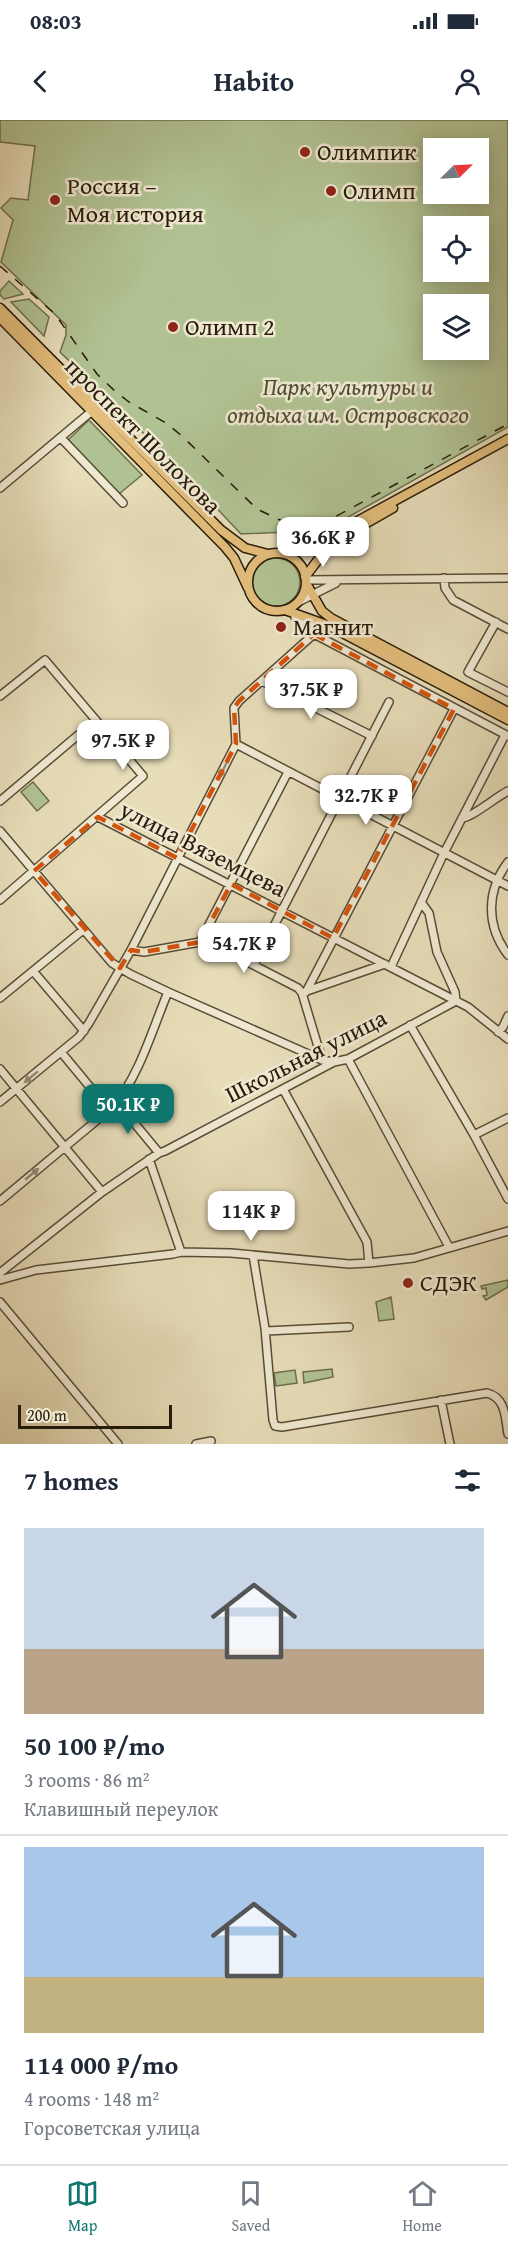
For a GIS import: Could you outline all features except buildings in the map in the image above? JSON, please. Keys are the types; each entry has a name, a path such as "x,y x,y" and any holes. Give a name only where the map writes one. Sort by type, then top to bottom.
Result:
{"main road":[{"name":"проспект Шолохова","path":"0,308 233,541 252,551 268,554"},
{"name":"проспект Шолохова","path":"0,318 225,547 234,558 248,588"},
{"path":"508,439 319,542 303,548 268,554 252,566 248,576 251,597 260,607 271,611 289,611 326,624 508,720"},
{"path":"289,611 298,602 305,590 306,580 330,544 508,444"},
{"path":"280,553 297,561 322,611 331,618 508,712"}],"street":[{"path":"0,488 92,411"},
{"path":"61,438 123,503"},
{"path":"444,578 445,588 453,600 508,629"},
{"path":"306,580 508,578"},
{"path":"298,602 341,581"},
{"path":"289,611 315,634 506,736 388,965 304,992"},
{"path":"496,622 468,672 508,692"},
{"path":"0,1102 84,1031 131,950 236,744 234,708 238,701 326,624"},
{"path":"0,696 45,660 144,776 0,900"},
{"path":"262,681 372,736"},
{"path":"254,965 389,702"},
{"path":"304,992 454,709"},
{"path":"0,801 96,720"},
{"path":"236,744 508,886"},
{"path":"200,942 288,772"},
{"path":"462,818 470,816 488,802 508,791"},
{"name":"улица Вяземцева","path":"98,817 468,1007 508,1040"},
{"path":"0,831 112,963 168,992 322,1060 334,1062"},
{"path":"508,862 496,880 490,906 495,933 508,955"},
{"path":"421,902 429,914 437,952 455,992 456,1001"},
{"path":"0,998 83,930"},
{"path":"131,950 144,952 200,942 213,945 298,988 304,992 322,1060"},
{"path":"33,971 84,1031"},
{"path":"0,1201 117,1102 131,1082 168,992"},
{"name":"Школьная улица","path":"0,1273 102,1192 159,1153 334,1062 348,1059 456,1001"},
{"path":"498,1032 508,1016"},
{"path":"410,1024 508,1199"},
{"path":"61,1052 109,1110"},
{"path":"348,1059 449,1247"},
{"path":"0,1069 102,1192"},
{"path":"283,1089 367,1242 369,1263"},
{"path":"117,1102 159,1153"},
{"path":"474,1135 508,1118"},
{"path":"149,1159 181,1252"},
{"path":"0,1280 36,1270 181,1252 253,1255 349,1264 369,1263 414,1258 508,1231"},
{"path":"253,1255 266,1331 275,1426 282,1427 487,1393 495,1395 502,1401 508,1434"},
{"path":"0,1302 118,1444"},
{"path":"266,1331 349,1327"},
{"path":"441,1400 450,1444"},
{"path":"196,1444 211,1442"}],"highlighted area":[{"path":"314,634 454,709 333,938 231,884 200,942 144,952 131,950 120,968 34,871 98,817 177,858 236,744 234,708"}],"green space":[{"name":"Парк культуры и отдыха им. Островского","path":"0,120 508,120 508,427 334,525 310,531 241,534 174,463 60,352 66,335 66,325 1,262 13,220 1,208 11,198 28,200 35,146 0,142"},
{"path":"9,281 23,294 4,299 0,291"},
{"path":"29,299 49,317 44,336 11,302"},
{"path":"89,420 142,475 119,494 68,440"},
{"path":"276,558 293,565 300,582 293,599 276,606 259,599 252,582 259,565"},
{"path":"33,782 49,801 37,811 21,792"},
{"path":"508,1280 508,1287 486,1300 483,1296 487,1295 486,1288 482,1289 481,1286"},
{"path":"391,1297 394,1319 379,1321 376,1302"},
{"path":"332,1369 333,1377 304,1383 303,1372"},
{"path":"295,1370 297,1383 276,1386 274,1373"}],"railway":[{"path":"0,266 55,314 97,374 116,392 166,423 257,509 280,520 300,524 331,519 508,424"}],"place":[{"name":"Олимпик","path":"305,152"},
{"name":"Олимп","path":"331,191"},
{"name":"Россия – Моя история","path":"55,200"},
{"name":"Олимп 2","path":"173,327"},
{"name":"Магнит","path":"281,627"},
{"name":"СДЭК","path":"408,1283"}]}
